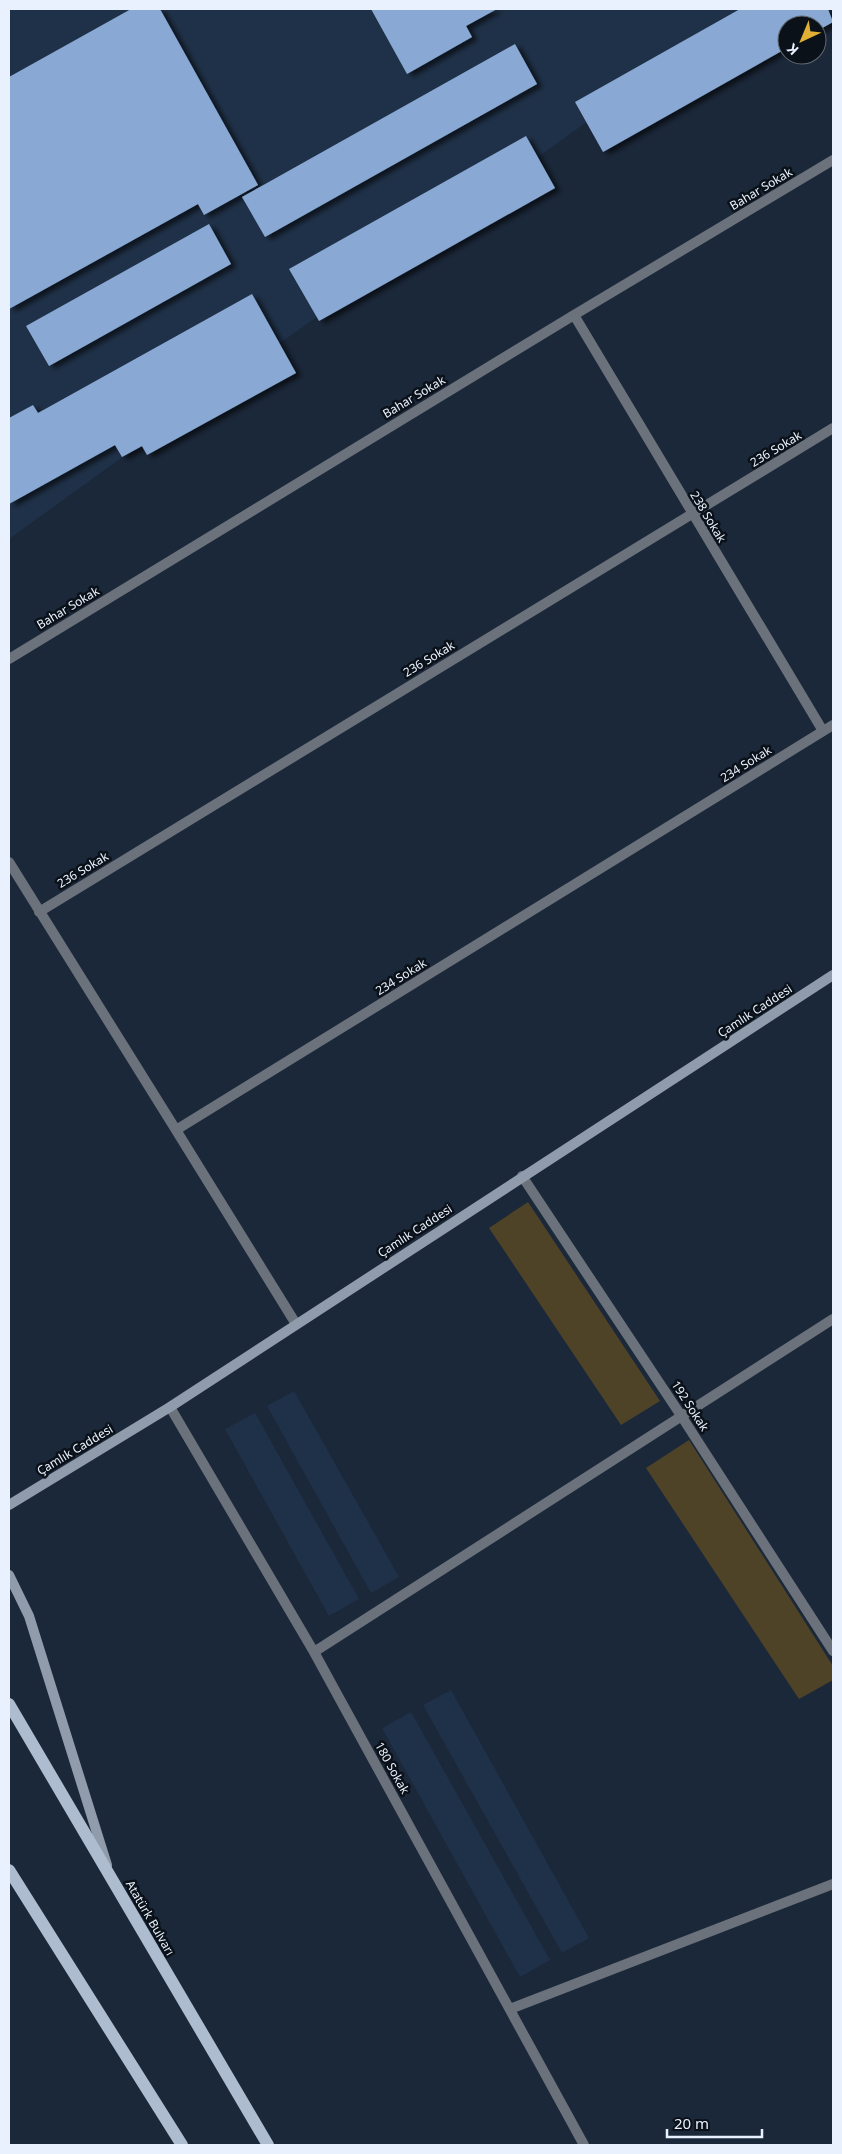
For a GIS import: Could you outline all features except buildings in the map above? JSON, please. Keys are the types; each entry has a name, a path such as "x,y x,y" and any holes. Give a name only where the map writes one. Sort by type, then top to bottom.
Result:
{"main road":[{"name":"Atatürk Bulvarı","path":"9,1704 268,2145"},
{"path":"9,1870 182,2145"}],"street":[{"name":"Bahar Sokak","path":"9,659 574,315 833,160"},
{"name":"238 Sokak","path":"574,315 823,731"},
{"name":"236 Sokak","path":"39,912 833,428"},
{"name":"234 Sokak","path":"176,1130 833,725"},
{"path":"9,862 296,1324"},
{"name":"Çamlık Caddesi","path":"9,1505 170,1407 833,975"},
{"name":"192 Sokak","path":"522,1176 682,1416 833,1651"},
{"path":"314,1652 833,1319"},
{"name":"180 Sokak","path":"170,1407 314,1652 584,2145"},
{"path":"9,1575 29,1616 112,1881"},
{"path":"510,2009 833,1884"}],"shaded area":[{"path":"9,9 743,9 9,539"},
{"path":"528,1202 660,1401 621,1425 489,1228"},
{"path":"294,1391 399,1577 371,1593 267,1406"},
{"path":"255,1413 359,1599 329,1616 225,1429"},
{"path":"689,1440 833,1666 833,1680 799,1699 646,1468"},
{"path":"451,1690 589,1938 562,1953 423,1705"},
{"path":"411,1712 550,1960 520,1977 382,1728"}]}
